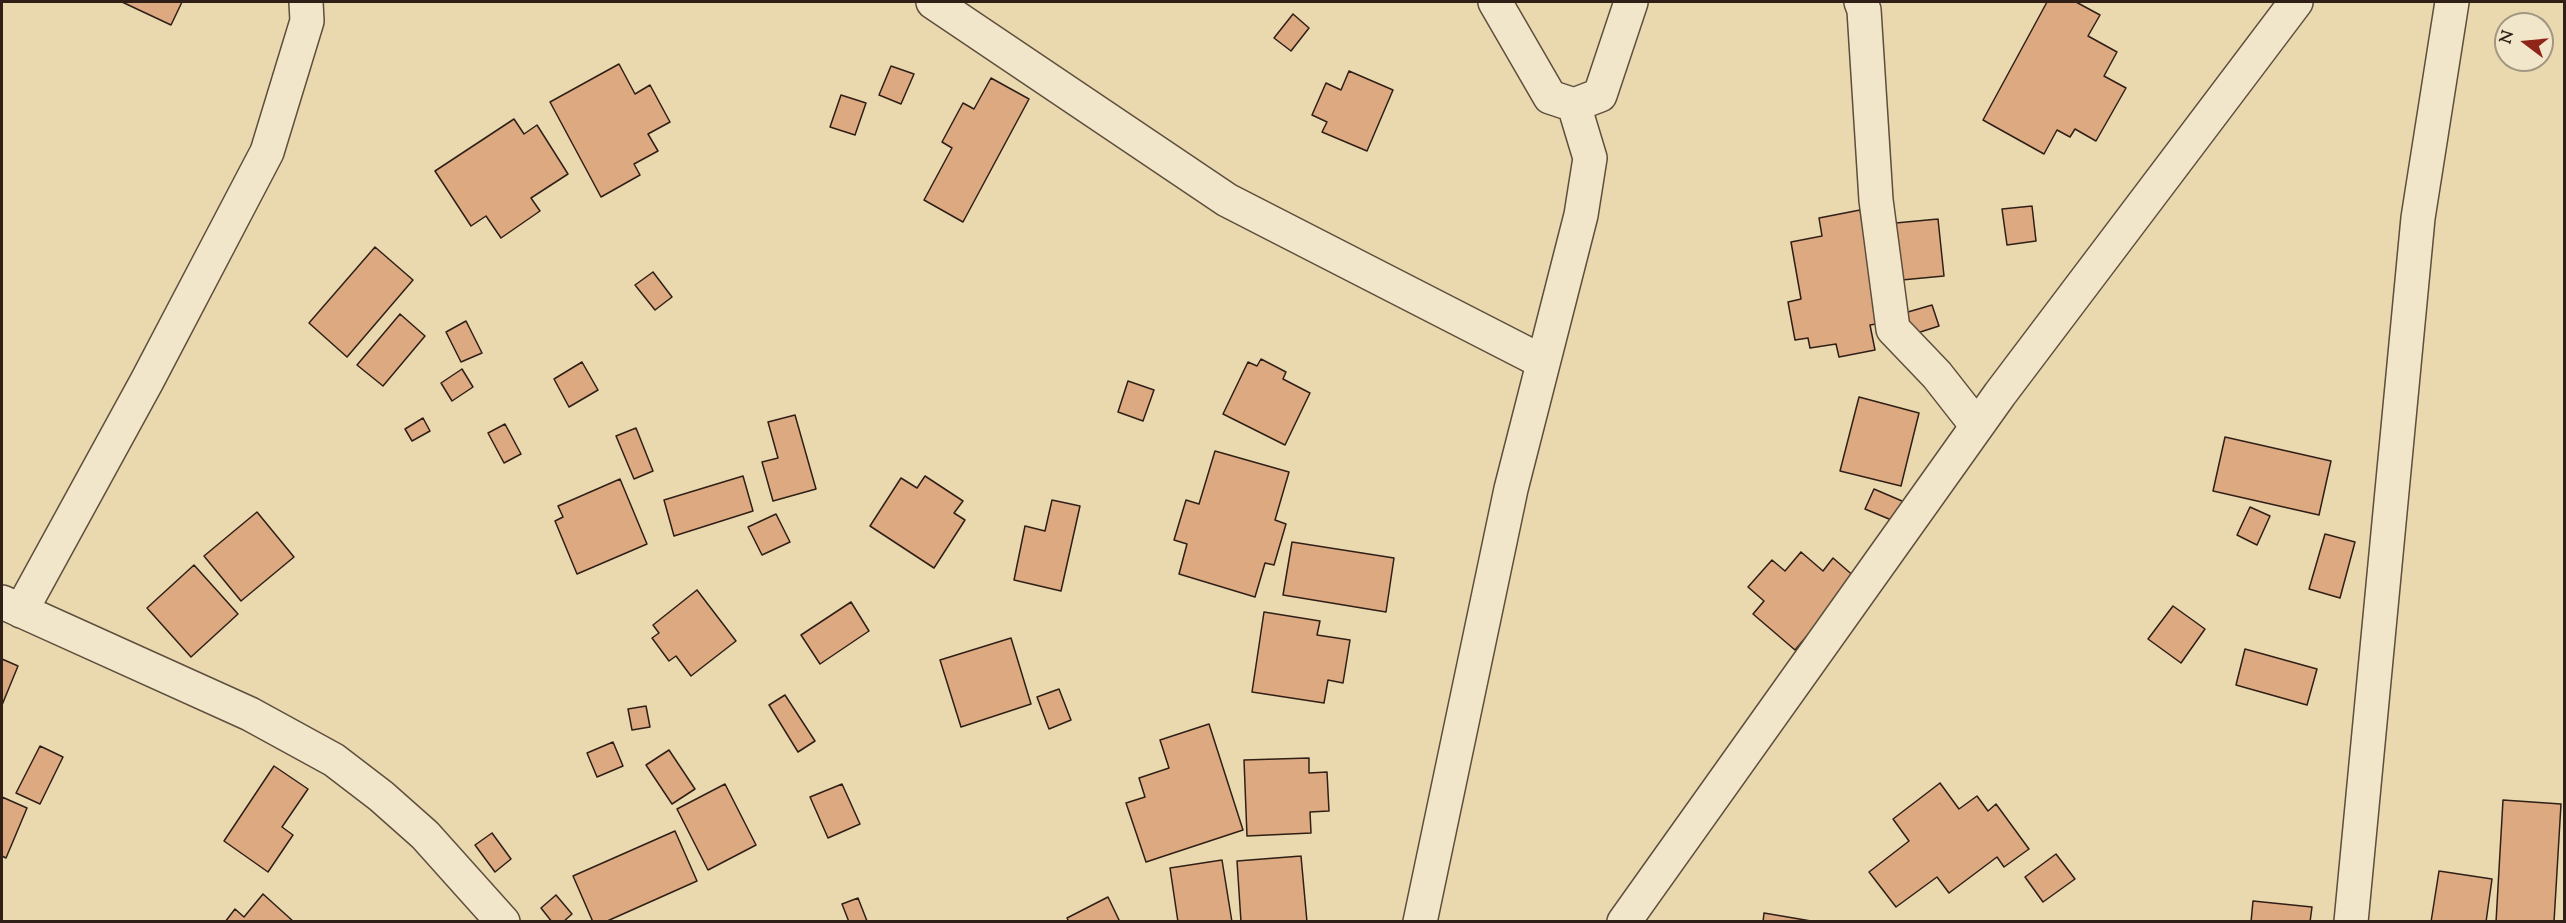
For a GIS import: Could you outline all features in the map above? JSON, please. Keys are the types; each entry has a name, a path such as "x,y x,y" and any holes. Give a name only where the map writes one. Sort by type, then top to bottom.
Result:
{"street":[{"path":"306,2 307,21 267,152 147,381 11,606 250,714 334,760 381,796 425,836 503,921"},
{"path":"933,2 1227,200 1543,362"},
{"path":"1495,2 1550,97 1574,105 1600,95 1631,2"},
{"path":"1861,2 1864,10 1876,200 1893,329 1937,375 1977,426"},
{"path":"1624,921 1977,426 2296,2"},
{"path":"2351,921 2418,218 2452,2"},
{"path":"1420,921 1510,489 1581,215 1590,158 1574,105"}],"building":[{"path":"122,2 182,2 171,25"},
{"path":"2047,2 2076,2 2100,15 2088,36 2117,52 2104,76 2126,88 2096,141 2075,129 2070,137 2057,130 2044,154 1983,120"},
{"path":"1293,14 1309,28 1291,51 1274,38"},
{"path":"619,64 635,94 650,85 670,122 648,134 658,151 634,164 640,175 601,197 550,102"},
{"path":"891,66 914,74 901,104 879,95"},
{"path":"1349,71 1393,90 1367,151 1322,132 1327,122 1312,115 1326,83 1341,90"},
{"path":"991,78 1029,99 963,222 924,200 952,148 942,142 963,103 974,109"},
{"path":"841,95 866,103 855,135 830,127"},
{"path":"514,119 524,134 537,125 568,174 531,198 540,211 501,238 486,216 471,226 435,171"},
{"path":"2032,206 2036,241 2007,245 2002,209"},
{"path":"1860,210 1882,323 1870,325 1875,350 1839,357 1836,344 1810,348 1808,338 1795,340 1788,302 1801,299 1791,242 1822,236 1819,218"},
{"path":"1938,219 1944,276 1891,281 1885,224"},
{"path":"375,247 413,280 347,357 309,323"},
{"path":"653,272 672,297 655,310 635,285"},
{"path":"1932,305 1939,326 1908,336 1901,314"},
{"path":"400,314 425,336 383,386 357,365"},
{"path":"466,321 482,353 461,362 446,332"},
{"path":"1261,359 1286,372 1283,379 1310,393 1285,445 1223,414 1248,362 1257,366"},
{"path":"582,362 598,390 569,407 554,379"},
{"path":"462,369 473,387 452,401 441,383"},
{"path":"1128,381 1154,390 1143,421 1118,412"},
{"path":"1859,397 1919,413 1901,486 1840,471"},
{"path":"795,415 816,489 773,501 762,462 778,458 768,422"},
{"path":"423,418 430,431 412,441 405,429"},
{"path":"505,424 521,454 504,463 488,433"},
{"path":"636,428 653,471 634,479 616,436"},
{"path":"2225,437 2331,461 2319,515 2213,491"},
{"path":"1215,451 1289,472 1275,520 1286,524 1274,565 1265,563 1255,597 1179,574 1187,544 1174,540 1186,500 1199,504"},
{"path":"743,476 753,511 674,536 664,500"},
{"path":"925,476 963,501 954,513 965,520 934,568 870,526 901,478 917,488"},
{"path":"620,479 647,544 577,574 555,521 563,517 558,506"},
{"path":"1874,489 1909,504 1901,524 1865,509"},
{"path":"1052,500 1080,506 1061,591 1014,580 1025,526 1045,531"},
{"path":"2250,507 2270,516 2257,545 2237,535"},
{"path":"257,512 294,557 241,601 204,556"},
{"path":"776,514 790,542 762,555 748,527"},
{"path":"2325,534 2355,542 2340,598 2309,589"},
{"path":"1292,542 1394,558 1386,612 1283,595"},
{"path":"1801,552 1823,571 1833,558 1856,578 1795,650 1753,614 1764,601 1748,587 1772,560 1785,571"},
{"path":"194,565 238,614 191,657 147,608"},
{"path":"697,590 736,641 691,676 676,656 669,661 652,638 659,633 653,625"},
{"path":"851,602 869,631 820,664 801,635"},
{"path":"2173,606 2205,629 2181,663 2148,639"},
{"path":"1264,612 1320,621 1317,635 1350,640 1343,683 1328,680 1324,703 1252,692"},
{"path":"1011,638 1031,704 961,727 940,660"},
{"path":"2245,649 2317,669 2307,705 2236,685"},
{"path":"2,659 18,666 2,705"},
{"path":"1059,689 1071,720 1049,729 1037,697"},
{"path":"785,695 815,741 798,752 769,705"},
{"path":"646,706 650,727 632,730 628,709"},
{"path":"1209,724 1243,830 1146,862 1126,803 1145,797 1139,778 1169,768 1160,740"},
{"path":"613,742 623,766 597,777 587,753"},
{"path":"40,746 63,757 40,804 16,793"},
{"path":"669,750 695,789 672,804 646,765"},
{"path":"1309,758 1309,773 1327,772 1329,811 1310,812 1311,833 1247,836 1244,760"},
{"path":"274,766 308,789 282,827 293,835 268,872 224,841"},
{"path":"1940,783 1959,809 1977,796 1988,811 1996,804 2029,849 2004,867 1997,857 1949,893 1937,877 1896,907 1869,872 1909,841 1893,819"},
{"path":"725,784 756,845 708,870 677,809"},
{"path":"842,784 860,824 828,838 810,797"},
{"path":"2,797 27,808 6,858 2,856"},
{"path":"2503,800 2561,804 2554,922 2496,922"},
{"path":"675,831 697,881 605,922 593,922 573,876"},
{"path":"492,833 511,859 495,872 475,845"},
{"path":"2056,854 2075,879 2043,902 2025,877"},
{"path":"1301,856 1307,922 1241,922 1237,861"},
{"path":"1222,860 1232,922 1178,922 1170,868"},
{"path":"2439,871 2492,879 2486,922 2431,922"},
{"path":"263,894 294,922 225,922 235,909 244,917"},
{"path":"556,895 572,914 563,922 552,922 541,908"},
{"path":"1108,897 1120,922 1069,922 1067,918"},
{"path":"858,898 867,921 849,922 842,904"},
{"path":"2253,901 2312,907 2310,922 2251,922"},
{"path":"1764,913 1817,922 1763,922"}]}
